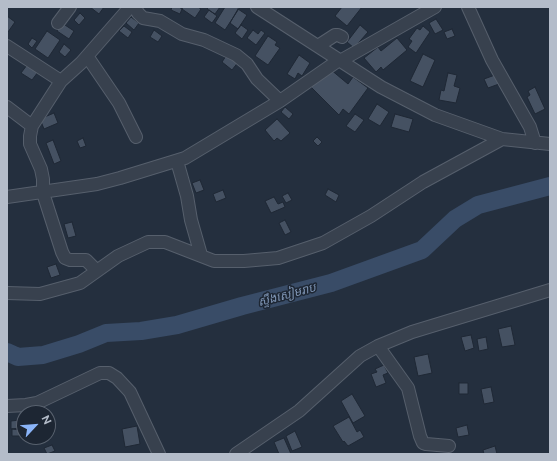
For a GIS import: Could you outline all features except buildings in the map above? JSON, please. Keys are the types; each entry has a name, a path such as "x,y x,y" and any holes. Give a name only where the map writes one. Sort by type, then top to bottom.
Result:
{"street":[{"path":"58,23 70,7"},
{"path":"97,271 86,260 70,260 65,258 58,243 43,193 44,179 30,144 32,126 61,81 87,56 130,7"},
{"path":"135,7 138,13 144,18 160,21 182,34 204,40 236,55 247,64 257,79 280,102"},
{"path":"257,7 381,87 435,115 502,139 550,144"},
{"path":"7,197 97,184 185,158 280,102 340,60 435,7"},
{"path":"468,7 497,70 528,122 535,143"},
{"path":"318,46 334,35 342,37"},
{"path":"7,46 61,81"},
{"path":"87,56 119,103 136,137"},
{"path":"7,107 32,126"},
{"path":"7,293 40,294 80,283 118,256 148,242 165,242 214,261 244,261 278,258 323,243 371,216 423,182 502,139"},
{"path":"177,161 201,255"},
{"path":"239,453 299,411 360,356 378,346 412,332 550,290"},
{"path":"378,346 408,388 423,443 449,446"},
{"path":"7,406 37,403 100,373 109,373 117,378 130,392 159,454"}],"waterway":[{"name":"ស្ទឹងសៀមរាប","path":"7,352 18,357 43,355 79,344 106,333 141,331 177,325 242,306 331,283 422,250 455,219 478,205 550,186"}]}
